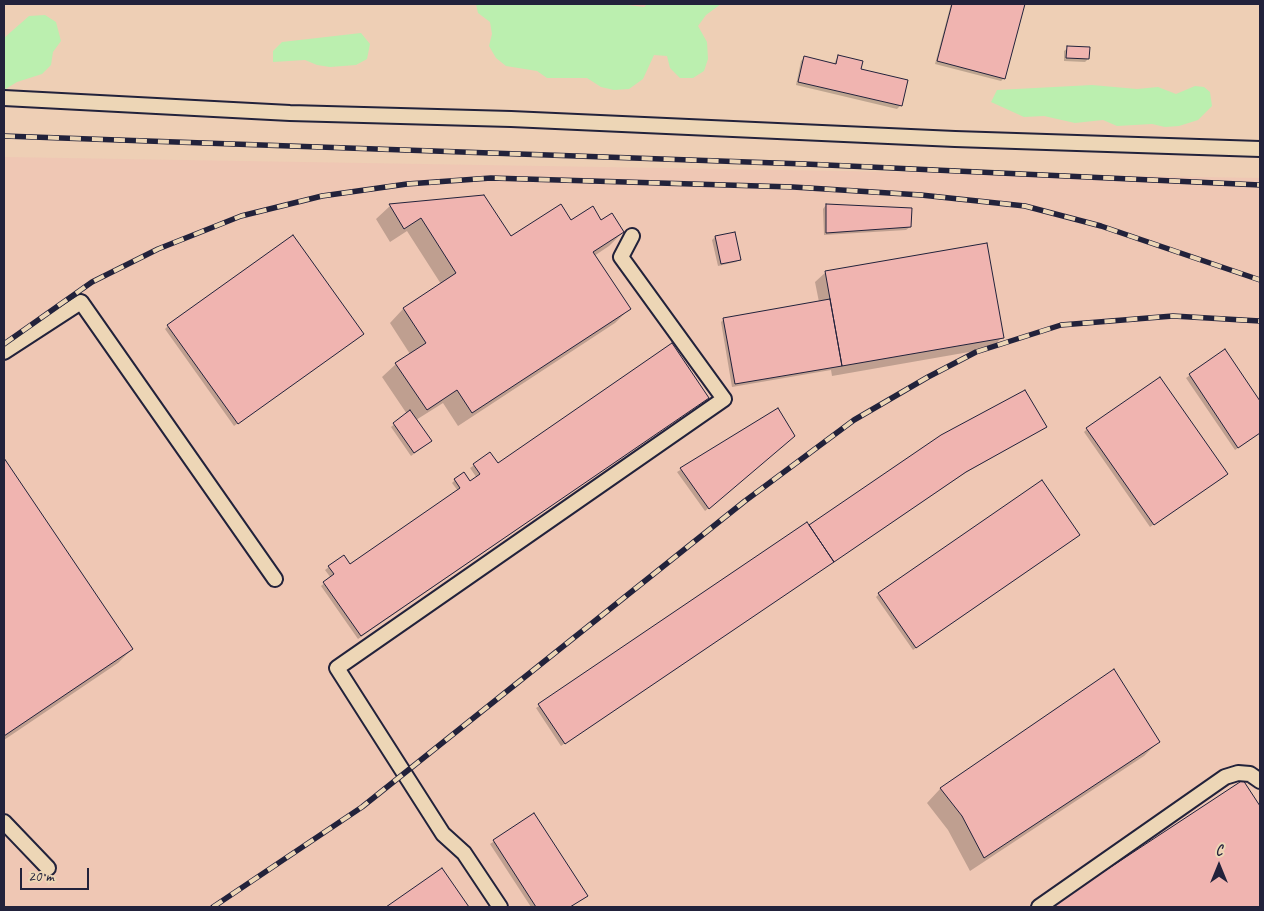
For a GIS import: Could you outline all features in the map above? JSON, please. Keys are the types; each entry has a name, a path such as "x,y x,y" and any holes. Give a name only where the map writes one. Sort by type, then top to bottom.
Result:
{"lane":[{"path":"4,98 290,113 1260,149"},
{"path":"500,907 464,853 443,834 337,668 724,399 621,257 632,236"},
{"path":"4,352 81,302 275,579"},
{"path":"1039,907 1225,777 1238,773 1250,774 1260,781"},
{"path":"4,822 48,868"}],"shaded area":[{"path":"4,157 1260,178 1260,907 4,907"}],"green space":[{"path":"476,4 619,4 644,7 647,4 721,4 706,15 698,26 707,42 708,59 704,71 693,78 680,78 670,68 667,56 654,55 643,79 629,89 614,90 601,87 587,78 547,78 537,71 506,66 496,58 489,46 492,34 490,22 478,13"},
{"path":"45,15 56,22 61,41 53,52 51,65 42,74 17,82 4,90 4,38 29,16"},
{"path":"361,33 370,44 367,59 356,65 330,67 317,65 305,60 273,62 273,51 282,42"},
{"path":"1092,85 1137,89 1158,87 1176,94 1195,86 1204,87 1210,92 1212,106 1198,120 1179,126 1165,127 1152,124 1117,126 1103,120 1075,123 1044,116 1024,117 991,102 997,90"}],"building":[{"path":"952,4 1025,4 1005,79 937,61"},
{"path":"1067,46 1090,47 1089,59 1066,58"},
{"path":"838,55 863,61 861,69 908,80 902,106 798,82 804,56 836,64"},
{"path":"484,195 511,236 561,204 571,220 593,206 601,220 612,213 624,232 593,252 631,309 472,413 457,390 427,410 395,363 426,343 403,308 456,273 421,218 404,229 389,204"},
{"path":"826,204 912,208 911,227 826,233"},
{"path":"735,232 741,260 721,264 715,236"},
{"path":"293,235 364,334 238,424 167,325"},
{"path":"987,243 1004,338 842,366 825,271"},
{"path":"830,299 842,366 735,384 723,318"},
{"path":"672,343 709,398 361,636 323,582 334,574 328,566 344,555 350,564 460,488 454,479 464,472 470,481 480,474 473,464 490,452 498,463"},
{"path":"1225,349 1260,401 1260,433 1238,448 1189,374"},
{"path":"1160,377 1228,474 1154,525 1086,428"},
{"path":"1025,390 1047,427 966,472 834,562 809,525 941,435"},
{"path":"778,408 795,436 709,509 680,468"},
{"path":"410,410 432,441 414,453 393,423"},
{"path":"4,458 133,649 4,736"},
{"path":"1042,480 1080,535 916,648 878,593"},
{"path":"807,522 834,562 565,744 538,704"},
{"path":"1114,669 1160,742 984,858 962,816 940,788"},
{"path":"1243,780 1260,806 1260,907 1050,907"},
{"path":"534,813 588,896 570,907 536,907 493,840"},
{"path":"442,868 469,907 386,907"}],"railway":[{"path":"4,136 805,164 1260,185"},
{"path":"4,344 92,282 158,249 241,216 322,196 407,184 491,178 793,187 921,195 1025,206 1101,226 1260,280"},
{"path":"213,907 362,807 745,501 854,420 928,377 976,352 1061,325 1173,316 1260,321"}]}
